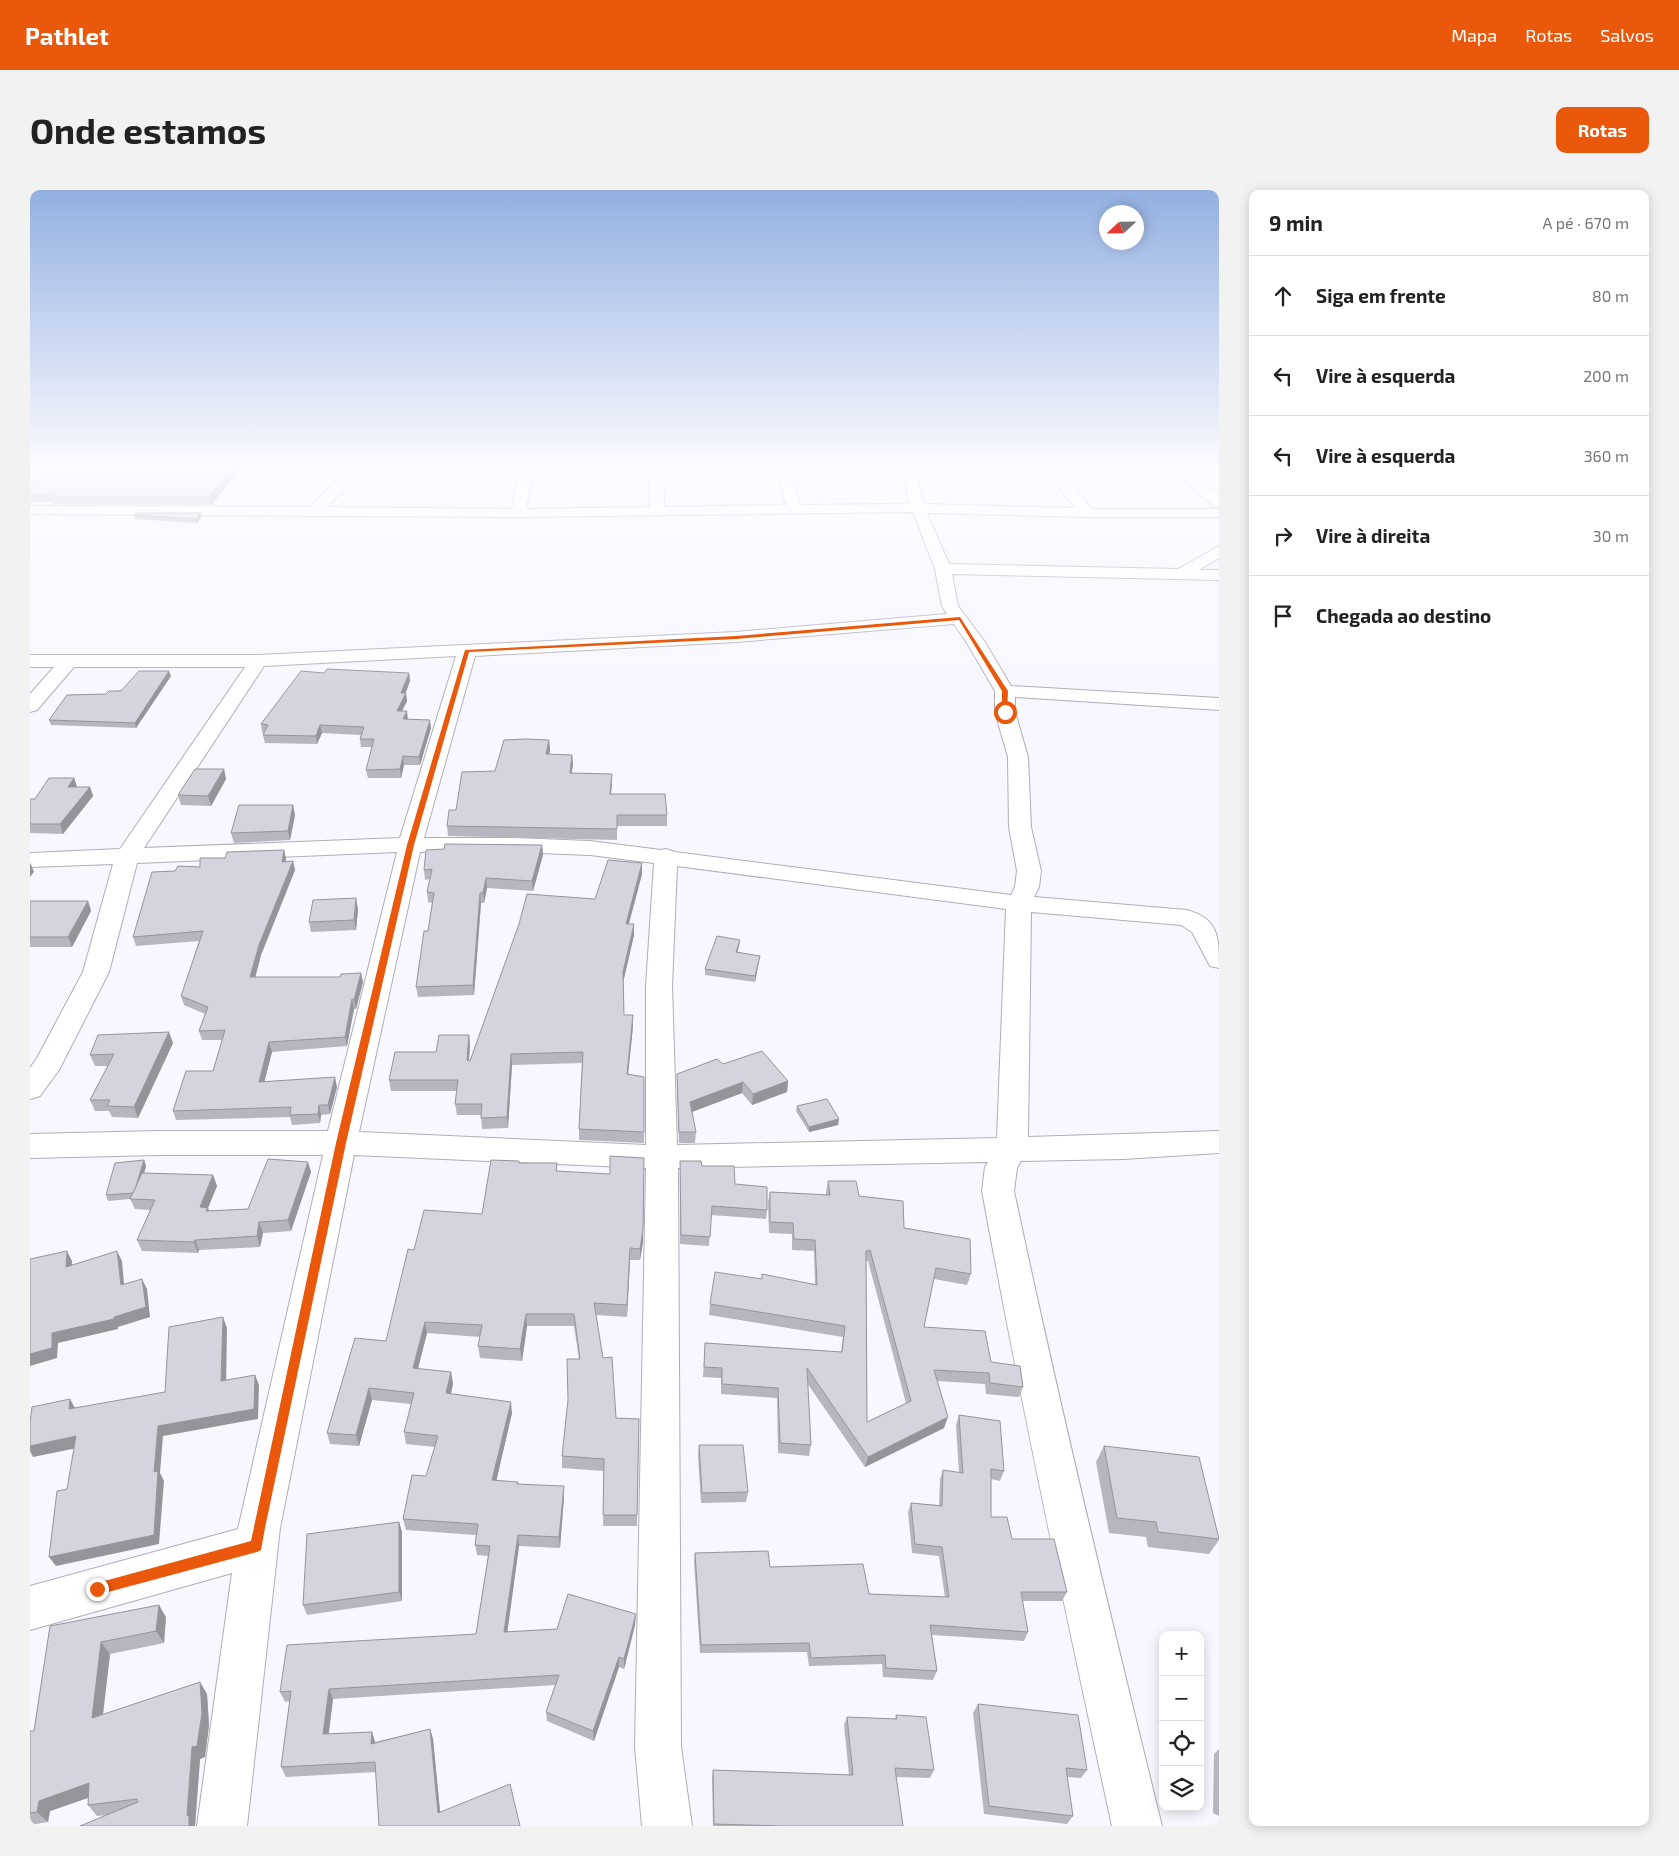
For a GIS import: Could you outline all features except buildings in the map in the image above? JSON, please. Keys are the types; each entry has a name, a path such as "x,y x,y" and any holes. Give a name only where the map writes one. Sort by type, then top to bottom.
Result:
{"street":[{"path":"932,541 943,569 950,606 960,618 1005,691 1005,712 1018,757 1020,827 1029,872 1028,887 1019,903 1012,1149 1001,1167 998,1191 1028,1344 1068,1530 1138,1826"},
{"path":"1181,574 1219,551"},
{"path":"943,569 1219,575"},
{"path":"30,660 68,662 258,661 736,637 960,618"},
{"path":"222,1826 259,1528 341,1143 410,845 467,651"},
{"path":"30,1090 49,1063 96,972 126,857 258,661"},
{"path":"30,706 68,662"},
{"path":"1005,691 1219,704"},
{"path":"30,860 410,845 590,848 666,856 1019,903 1187,918 1203,927 1219,960"},
{"path":"666,856 660,986 662,1157 658,1747 667,1826"},
{"path":"30,1146 159,1143 341,1143 662,1157 1122,1147 1219,1142"},
{"path":"30,1608 257,1546"}],"route":[{"path":"97,1589 257,1546 259,1528 341,1143 410,845 467,651 736,637 960,618 1005,691 1005,712"}]}
